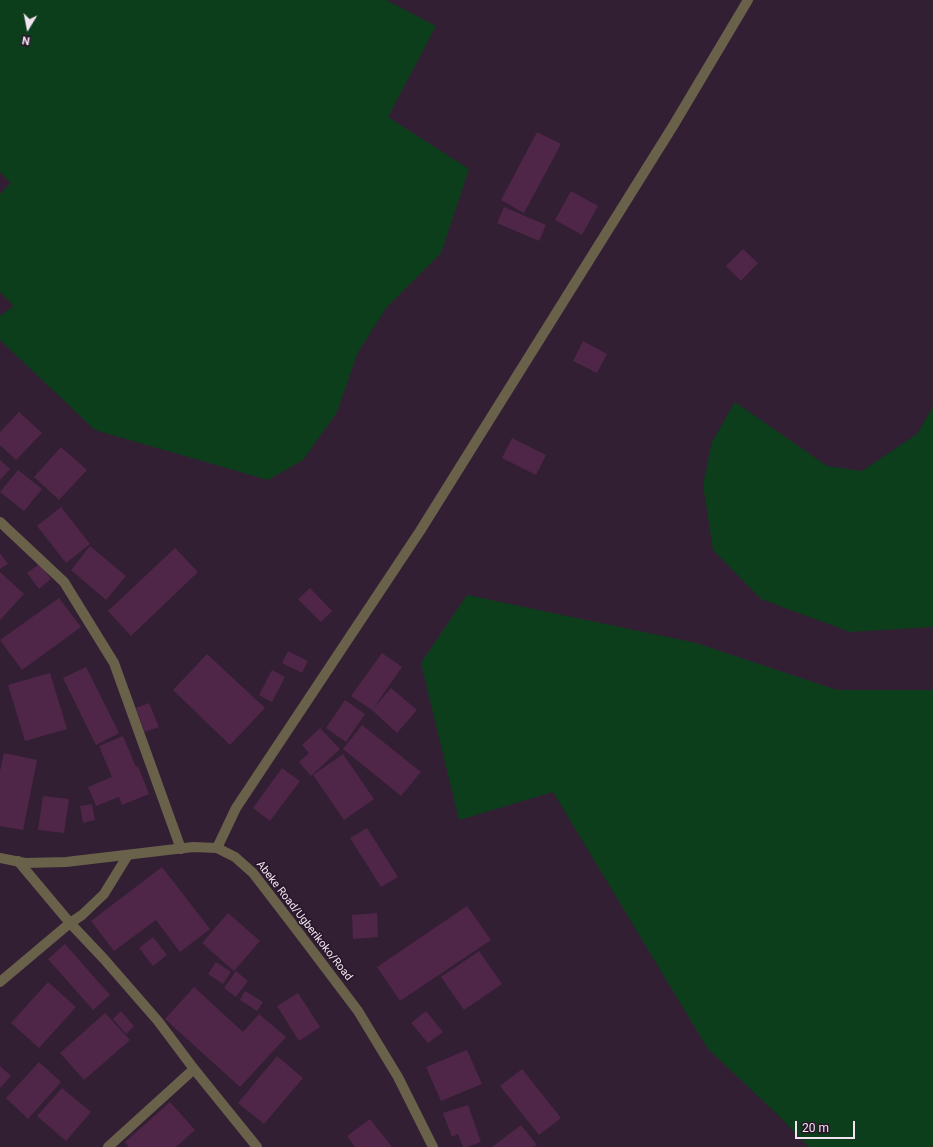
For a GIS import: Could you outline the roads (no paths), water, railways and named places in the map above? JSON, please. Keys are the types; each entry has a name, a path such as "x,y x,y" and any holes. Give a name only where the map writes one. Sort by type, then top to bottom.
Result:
{"street":[{"path":"217,848 236,808 420,531 673,126 748,0"},
{"path":"0,522 64,582 114,663 181,848"},
{"name":"Abeke Road/Ugberikoko/Road","path":"0,858 26,862 66,862 194,847 217,848 235,857 253,873 358,1011 398,1077 433,1147"},
{"path":"0,982 70,923 82,915 104,894 128,855"},
{"path":"18,861 70,923 104,959 158,1022 257,1147"},
{"path":"108,1147 194,1069"}]}
